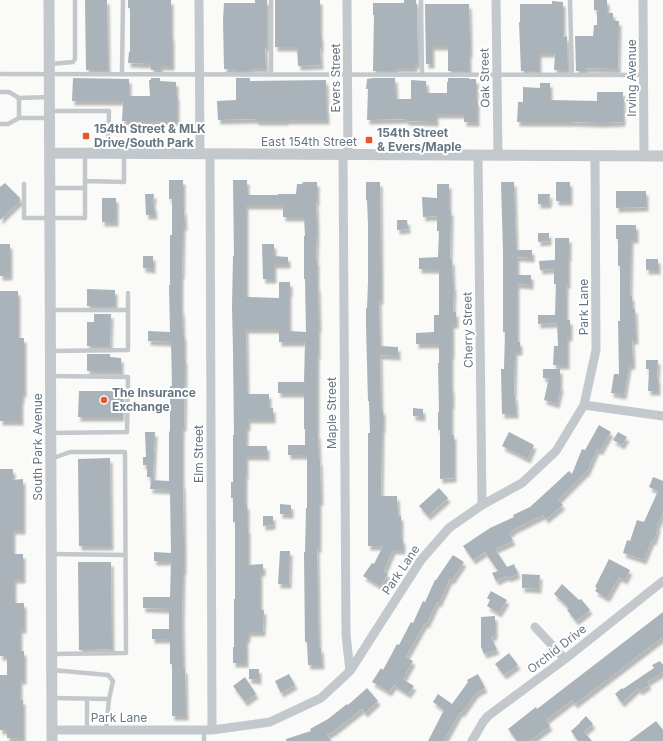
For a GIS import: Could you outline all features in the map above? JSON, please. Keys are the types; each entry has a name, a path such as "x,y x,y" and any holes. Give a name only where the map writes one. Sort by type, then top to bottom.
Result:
{"street":[{"name":"South Park Avenue","path":"49,0 52,735"},
{"name":"Elm Street","path":"199,0 199,74 205,154 208,730"},
{"name":"Evers Street","path":"345,155 348,75 347,0"},
{"name":"Oak Street","path":"496,0 498,156"},
{"name":"Irving Avenue","path":"643,0 644,156"},
{"name":"East 154th Street","path":"50,153 663,156"},
{"name":"Maple Street","path":"345,155 346,635 350,671"},
{"name":"Cherry Street","path":"478,156 482,504"},
{"name":"Park Lane","path":"52,735 88,730 208,730 270,722 321,698 350,671 421,560 449,528 482,504 522,483 556,451 584,405 596,350 596,156"},
{"path":"584,405 663,416"},
{"name":"Orchid Drive","path":"472,741 488,716 663,581"},
{"path":"535,627 565,658"}],"lane":[{"path":"50,69 73,62 75,59 75,0"},
{"path":"122,74 123,0"},
{"path":"271,0 272,74"},
{"path":"421,0 422,75"},
{"path":"570,0 572,75"},
{"path":"0,74 50,69 122,74 644,75"},
{"path":"0,92 9,92 19,98 50,98"},
{"path":"19,98 19,118"},
{"path":"0,124 8,124 19,118 50,114 109,111 108,154"},
{"path":"24,184 24,218 84,218 85,153"},
{"path":"84,181 124,182 124,154"},
{"path":"50,188 84,188"},
{"path":"51,351 128,350 128,293"},
{"path":"51,310 128,310"},
{"path":"51,376 128,377 127,432 51,433"},
{"path":"51,459 70,452 125,452 126,653 52,654"},
{"path":"52,554 125,555"},
{"path":"52,670 108,675 113,681 109,699 106,730"},
{"path":"52,698 109,699"},
{"path":"88,699 88,730"},
{"path":"204,741 208,730"}],"building":[{"path":"85,0 107,0 108,70 86,70"},
{"path":"128,0 171,0 172,66 160,66 160,70 151,70 151,64 128,63 129,51 130,52 130,8 128,8"},
{"path":"255,0 267,0 267,47 265,47 266,68 250,68 250,71 224,69 224,3 255,3"},
{"path":"275,0 320,0 321,65 298,66 297,47 275,47"},
{"path":"404,0 416,0 417,4 418,64 415,64 415,68 395,68 395,71 373,71 373,3 404,3"},
{"path":"594,0 607,0 607,13 613,13 613,21 619,21 618,69 585,68 585,71 576,71 575,36 593,36 594,25 597,25 597,10 594,10"},
{"path":"552,1 563,2 563,37 567,36 568,70 554,70 555,53 539,53 539,71 521,71 519,22 520,4 552,4"},
{"path":"425,4 469,4 469,71 448,71 448,46 432,46 432,64 426,64"},
{"path":"73,78 129,79 129,96 150,96 149,80 151,80 151,78 160,78 160,81 176,82 177,121 122,121 123,101 72,101"},
{"path":"236,78 250,78 250,81 326,80 327,120 218,120 217,101 236,100"},
{"path":"395,78 396,99 411,99 411,80 426,81 427,93 447,93 448,78 476,79 477,122 464,122 464,114 436,114 436,122 406,121 406,119 367,120 367,79"},
{"path":"540,83 550,83 550,100 597,101 597,92 623,92 623,122 517,122 518,102 523,102 523,87 540,88"},
{"path":"169,180 183,180 183,210 185,226 183,226 181,310 185,360 184,427 182,427 184,570 182,617 186,716 172,716 172,664 170,664 170,640 152,639 152,629 169,629 169,609 143,608 143,597 170,597 171,561 154,561 154,552 171,553 170,490 150,489 151,480 169,481 170,386 172,386 171,342 148,341 148,331 170,332 169,285 170,235 172,235 172,199 169,199"},
{"path":"233,180 247,180 247,195 296,194 297,184 302,184 303,182 317,182 316,261 319,328 317,355 317,434 320,461 321,501 319,501 319,548 317,548 319,648 321,648 322,665 308,665 307,642 305,642 304,552 307,508 307,455 288,455 288,445 305,445 304,393 278,393 278,382 304,382 305,342 279,342 279,329 246,329 247,394 269,394 269,408 273,408 273,419 248,419 248,427 246,427 246,446 267,446 267,456 246,456 245,475 248,565 263,564 263,572 260,572 260,610 264,610 263,632 248,632 248,638 246,638 246,663 233,663 235,522 233,522 231,482 233,482 234,435 232,306 234,256","holes":["246,205 283,205 283,217 304,217 306,332 289,331 290,282 279,282 279,298 246,297"]},
{"path":"366,182 380,182 380,346 398,347 398,356 380,355 381,410 383,410 381,496 397,496 398,516 401,516 401,539 403,539 403,550 393,550 384,571 388,574 380,586 363,576 372,563 374,564 383,546 368,546 368,433 370,433 366,326 368,224"},
{"path":"501,182 514,182 516,250 532,250 532,258 517,257 517,275 531,275 531,285 517,284 517,341 520,342 520,351 515,351 514,396 516,414 502,414 501,369 504,369 505,332 503,332"},
{"path":"556,182 570,182 570,201 556,201"},
{"path":"5,183 20,198 20,201 0,220 0,187"},
{"path":"437,184 449,184 449,211 451,211 450,260 452,260 454,286 453,312 456,312 456,324 452,324 451,355 451,435 454,435 454,478 440,479 440,430 438,430 439,344 416,344 416,333 434,332 434,315 439,315 439,269 419,269 419,258 438,257 439,231 437,231 437,216 423,217 422,197 437,198"},
{"path":"616,191 646,191 646,207 616,208"},
{"path":"145,194 154,194 153,205 155,215 146,215"},
{"path":"538,194 550,194 549,204 538,204"},
{"path":"102,198 116,198 116,222 102,222"},
{"path":"397,220 407,220 408,229 397,230"},
{"path":"616,225 636,225 636,239 631,239 630,296 632,296 632,309 635,309 636,340 632,340 633,365 629,365 624,395 611,393 614,374 619,374 618,321 620,321 620,266 618,266 618,239 616,239"},
{"path":"538,233 549,233 549,241 538,242"},
{"path":"555,238 569,238 568,284 566,284 566,320 570,320 570,337 567,337 567,365 553,365 554,346 558,346 557,323 538,324 538,315 555,315 556,284 554,284 554,269 540,270 539,261 555,260"},
{"path":"0,244 10,244 10,276 0,276"},
{"path":"262,244 274,244 274,256 288,257 288,264 274,264 274,279 263,279"},
{"path":"143,256 153,256 153,269 143,268"},
{"path":"646,259 658,259 658,270 646,270"},
{"path":"87,289 115,290 115,306 87,306"},
{"path":"0,291 18,291 18,338 24,338 24,393 22,393 21,399 21,421 0,421"},
{"path":"94,314 111,314 110,346 87,346 87,322 94,322"},
{"path":"87,354 110,354 110,357 121,358 121,371 87,371"},
{"path":"646,360 658,360 658,391 648,391 649,369 646,369"},
{"path":"543,369 560,369 561,387 557,404 544,400 549,378 543,378"},
{"path":"79,391 122,391 122,417 78,417"},
{"path":"413,408 423,409 423,417 413,416"},
{"path":"599,425 611,432 600,451 597,449 587,472 558,500 563,505 546,519 543,515 513,530 509,533 513,541 495,549 507,567 514,564 518,574 508,578 507,576 496,581 492,573 498,571 485,552 473,560 463,546 490,528 514,517 513,515 530,507 569,471 572,474 582,449 585,450"},
{"path":"145,432 155,432 153,477 147,477 147,465 143,465 143,457 146,457"},
{"path":"509,432 534,445 528,459 502,446"},
{"path":"618,432 627,437 622,445 613,440"},
{"path":"110,458 111,546 79,546 78,459"},
{"path":"0,469 13,469 13,480 23,479 23,530 13,530 13,554 23,554 23,579 14,579 14,603 24,603 24,629 20,629 20,651 24,651 24,680 20,680 20,700 23,700 23,738 7,738 7,730 0,730 0,675 7,675 7,656 0,656"},
{"path":"653,477 663,481 663,513 657,526 654,541 652,540 644,560 623,553 627,540 630,541 637,520 644,522 658,491 649,487"},
{"path":"439,488 448,498 428,516 419,506"},
{"path":"280,504 291,505 291,514 280,514"},
{"path":"263,516 273,516 273,525 263,526"},
{"path":"280,551 290,551 289,584 278,584"},
{"path":"453,555 464,562 452,580 450,579 439,603 437,602 427,624 425,623 406,657 413,661 403,679 414,686 408,694 394,685 389,692 372,682 381,668 383,670 397,644 399,645 411,622 413,623 423,601 425,602 435,580"},
{"path":"609,559 630,570 625,580 619,577 607,598 595,591 597,588 595,587"},
{"path":"78,562 111,562 112,649 79,650"},
{"path":"522,574 540,575 539,589 522,588"},
{"path":"562,584 579,600 581,599 590,610 576,621 567,610 569,608 554,594"},
{"path":"491,591 507,600 499,613 487,606 490,600 487,598"},
{"path":"663,612 663,637 575,704 572,700 546,720 550,726 530,741 517,741 508,729 536,707 537,709"},
{"path":"495,616 495,635 491,637 497,650 484,654 481,647 481,617"},
{"path":"509,653 518,665 504,675 495,664"},
{"path":"660,661 663,665 663,672 647,682 649,685 640,691 638,688 622,703 615,694 654,668 652,665"},
{"path":"249,669 259,669 259,680 249,679"},
{"path":"289,674 295,685 281,693 275,681"},
{"path":"478,674 485,688 476,693 462,713 460,712 444,741 428,741 444,710 433,702 438,694 452,704 468,682 467,680"},
{"path":"245,677 256,694 245,702 233,686"},
{"path":"367,688 378,701 365,713 362,709 327,735 331,741 286,741 286,739 311,731 310,729 328,719 347,704 348,705"},
{"path":"586,716 593,724 584,732 592,741 578,741 571,731"},
{"path":"656,721 663,730 663,741 629,741"}],"place":[{"name":"154th Street & MLK Drive/South Park","path":"86,136"},
{"name":"154th Street & Evers/Maple","path":"369,140"},
{"name":"The Insurance Exchange","path":"104,400"}]}
